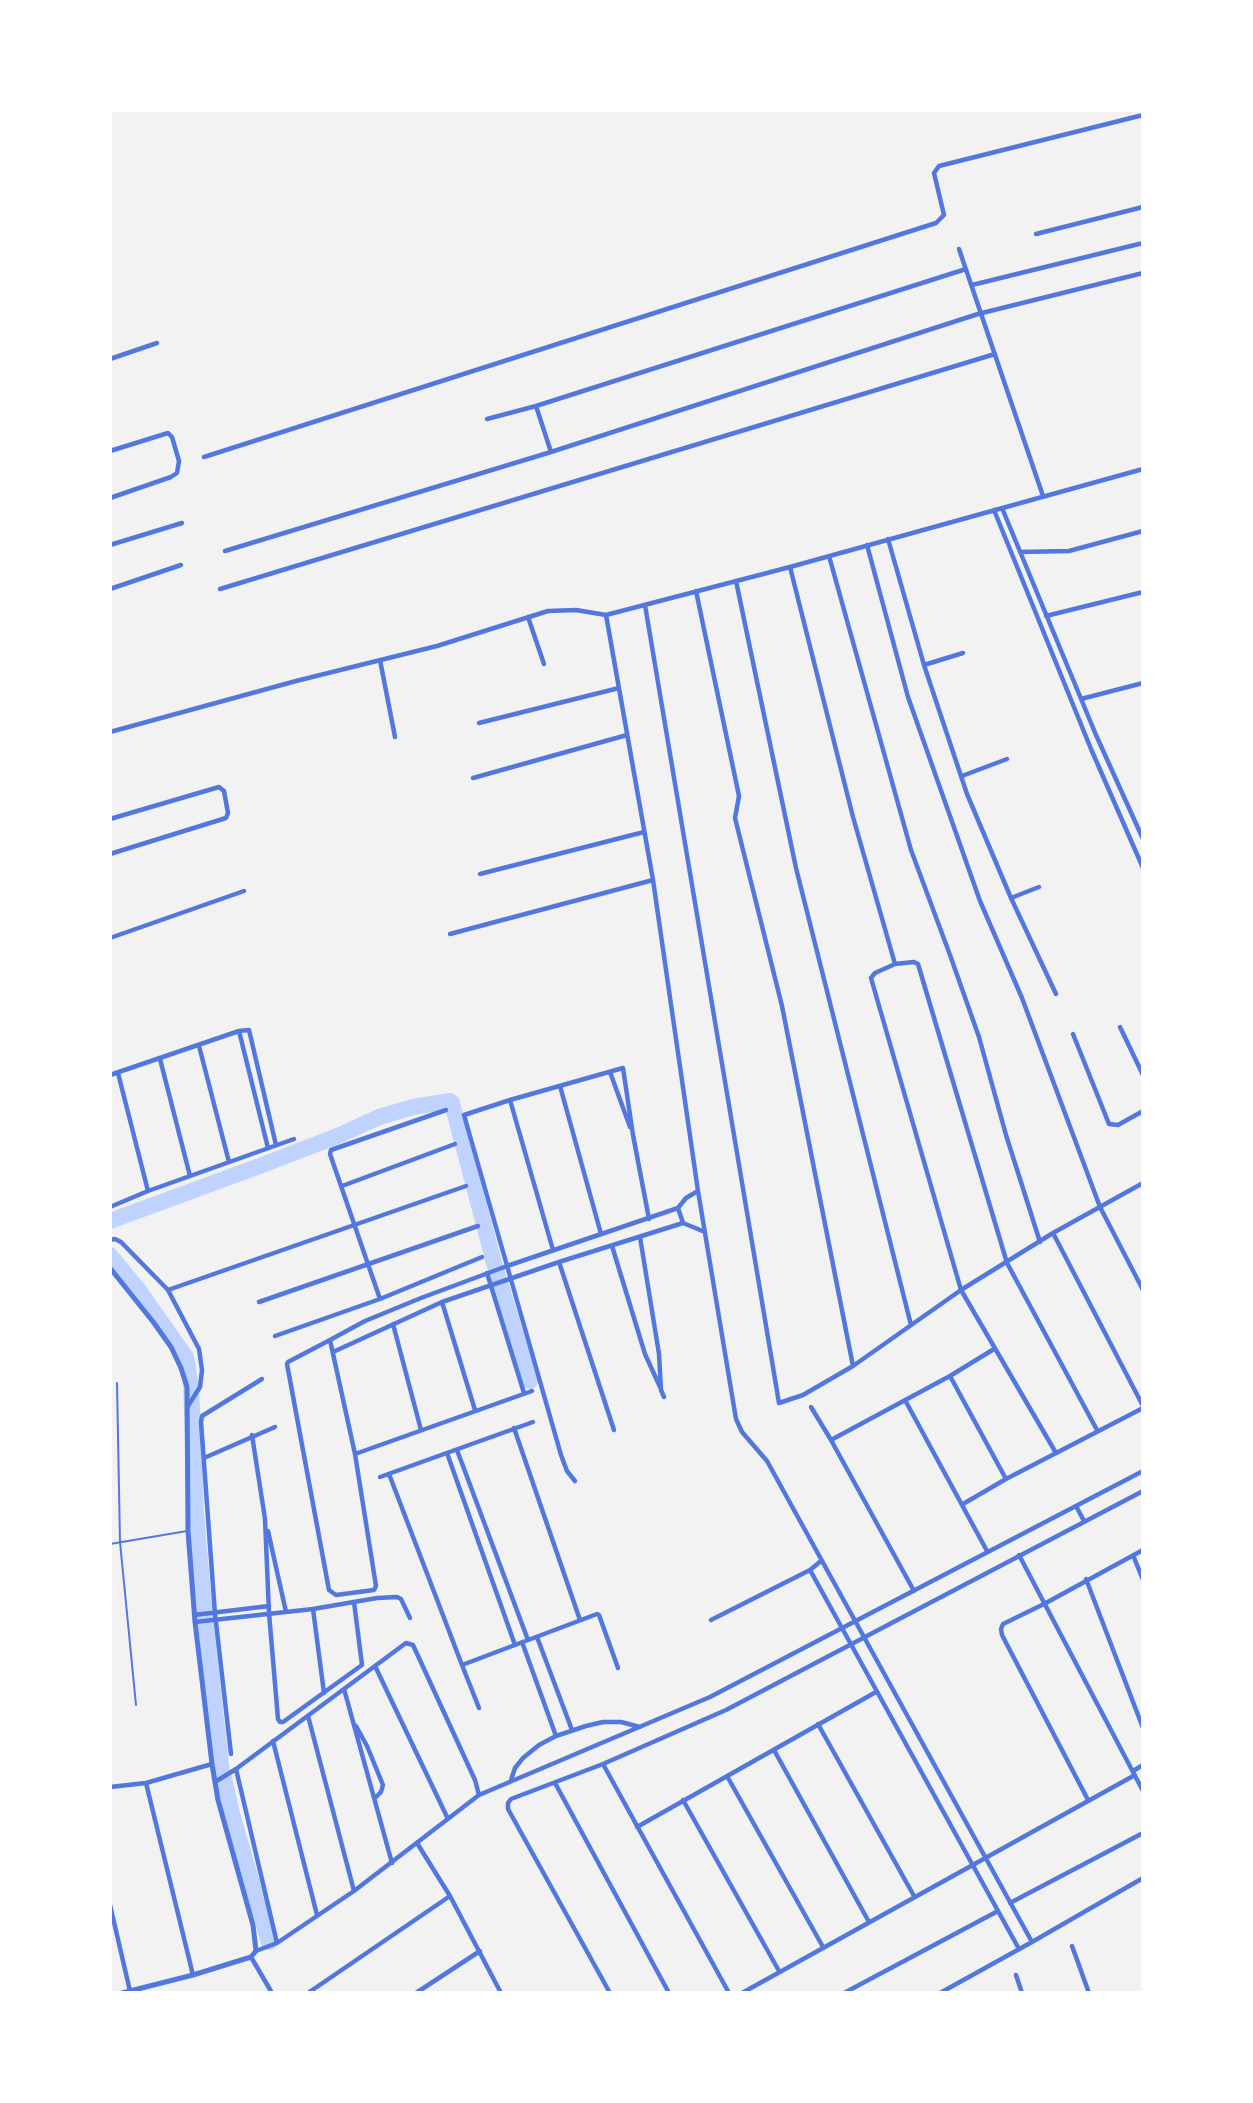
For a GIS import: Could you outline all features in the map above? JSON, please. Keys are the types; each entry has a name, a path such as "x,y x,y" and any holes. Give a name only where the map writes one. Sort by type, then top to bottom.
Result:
{"street":[{"path":"204,457 936,223 944,215 934,173 939,166 1143,115"},
{"path":"1036,234 1143,207"},
{"path":"972,285 1143,243"},
{"path":"959,249 1044,496"},
{"path":"486,419 546,403 966,269"},
{"path":"225,551 551,452 982,313 1143,273"},
{"path":"110,359 157,343"},
{"path":"220,590 995,354"},
{"path":"536,406 551,452"},
{"path":"110,451 168,433 172,437 179,461 179,468 171,477 110,498"},
{"path":"110,732 440,645 556,610 607,615 1143,469"},
{"path":"1002,508 1081,699 1143,839"},
{"path":"994,510 1091,749 1143,868"},
{"path":"110,545 181,523"},
{"path":"1020,552 1069,551 1143,531"},
{"path":"888,539 924,664 979,825 1056,994"},
{"path":"867,545 908,697 980,901 1023,998 1100,1207 1143,1290"},
{"path":"829,556 911,850 979,1037 1040,1242"},
{"path":"110,589 181,565"},
{"path":"790,567 853,817 895,964"},
{"path":"736,581 796,868 911,1325"},
{"path":"696,591 739,796 735,818 782,1006 853,1366"},
{"path":"1046,616 1143,592"},
{"path":"645,605 778,1402 780,1404 803,1395 853,1366 961,1290 1053,1233 1143,1183"},
{"path":"607,615 653,880 698,1191 736,1419 742,1432 767,1461 1032,1942"},
{"path":"528,617 544,664"},
{"path":"924,664 963,653"},
{"path":"380,660 395,737"},
{"path":"1081,699 1143,682"},
{"path":"480,723 619,688"},
{"path":"473,778 626,735"},
{"path":"962,776 1007,759"},
{"path":"110,819 219,787 224,791 228,813 226,818 110,853"},
{"path":"480,874 644,832"},
{"path":"450,934 653,880"},
{"path":"1011,898 1039,887"},
{"path":"110,938 244,891"},
{"path":"1056,1453 961,1290 871,978 875,973 895,964 918,964 1007,1263 1097,1430"},
{"path":"1120,1027 1143,1075"},
{"path":"110,1075 239,1031 249,1030 276,1145"},
{"path":"239,1031 268,1148"},
{"path":"1073,1034 1109,1124 1118,1125 1143,1111"},
{"path":"199,1046 229,1162"},
{"path":"160,1059 190,1176"},
{"path":"575,1481 567,1471 561,1455 505,1266 464,1114 623,1068 649,1219"},
{"path":"610,1072 633,1135"},
{"path":"118,1073 148,1191"},
{"path":"561,1086 601,1234"},
{"path":"509,1100 553,1251"},
{"path":"380,1298 330,1154 331,1150 446,1110"},
{"path":"110,1208 148,1191 294,1139"},
{"path":"342,1186 455,1144"},
{"path":"168,1290 466,1186"},
{"path":"330,1340 355,1454 376,1588 336,1595 329,1590 286,1367 288,1362 365,1321 505,1266 678,1208 686,1198 698,1191"},
{"path":"678,1208 683,1223"},
{"path":"333,1352 442,1302 559,1262 683,1223 705,1232"},
{"path":"259,1302 478,1227"},
{"path":"963,1504 1143,1407 1053,1233"},
{"path":"640,1237 659,1354 661,1390"},
{"path":"110,1240 121,1241 168,1290 185,1318 199,1349 202,1370 200,1387 189,1405"},
{"path":"612,1246 645,1354 664,1397"},
{"path":"275,1336 380,1298 481,1257"},
{"path":"559,1262 614,1430"},
{"path":"110,1268 170,1347 187,1387 188,1531 212,1764 253,1925 256,1951"},
{"path":"489,1273 524,1393"},
{"path":"442,1302 475,1410"},
{"path":"393,1324 421,1430"},
{"path":"831,1440 950,1376 994,1349"},
{"path":"950,1376 1006,1479"},
{"path":"231,1754 213,1617 201,1422 202,1416 262,1380"},
{"path":"355,1454 532,1391"},
{"path":"905,1400 987,1551"},
{"path":"811,1408 914,1591"},
{"path":"380,1478 533,1422"},
{"path":"204,1458 275,1427"},
{"path":"514,1428 580,1620"},
{"path":"253,1435 265,1519 286,1612"},
{"path":"457,1450 556,1736"},
{"path":"447,1453 515,1644"},
{"path":"122,1993 251,1957 256,1951 277,1943 354,1891 480,1795 710,1698 1143,1471"},
{"path":"389,1474 479,1708"},
{"path":"610,1993 508,1809 511,1798 603,1764 726,1710 1143,1491"},
{"path":"1076,1506 1084,1521"},
{"path":"265,1519 269,1613 278,1719 283,1722 362,1665 355,1602"},
{"path":"1088,1800 1001,1629 1003,1624 1143,1550"},
{"path":"1019,1555 1143,1791"},
{"path":"1133,1555 1143,1580"},
{"path":"711,1620 821,1562"},
{"path":"810,1570 1019,1950"},
{"path":"1086,1580 1143,1728"},
{"path":"195,1618 202,1614 213,1617 286,1612 397,1597 401,1599 410,1618"},
{"path":"195,1618 203,1621 269,1606"},
{"path":"313,1609 324,1693"},
{"path":"462,1665 597,1614 618,1668"},
{"path":"537,1637 572,1730"},
{"path":"215,1782 406,1643 412,1645 480,1795"},
{"path":"375,1666 448,1819"},
{"path":"344,1689 392,1863"},
{"path":"637,1827 876,1692"},
{"path":"308,1716 354,1891"},
{"path":"352,1719 368,1746 383,1785 375,1798"},
{"path":"510,1781 523,1758 556,1736 603,1722 621,1722 640,1727"},
{"path":"818,1724 914,1896"},
{"path":"273,1741 317,1915"},
{"path":"774,1750 869,1922"},
{"path":"110,1787 146,1783 212,1764"},
{"path":"603,1764 729,1993"},
{"path":"742,1993 1088,1800 1143,1765"},
{"path":"235,1770 277,1943"},
{"path":"727,1776 823,1947"},
{"path":"146,1783 193,1975"},
{"path":"555,1783 669,1993"},
{"path":"683,1800 779,1971"},
{"path":"1010,1903 1143,1833"},
{"path":"417,1843 450,1896 501,1993"},
{"path":"940,1993 1143,1878"},
{"path":"309,1993 450,1896"},
{"path":"110,1905 130,1991"},
{"path":"844,1993 998,1911"},
{"path":"1072,1947 1089,1993"},
{"path":"416,1993 480,1951"},
{"path":"251,1957 272,1993"},
{"path":"1016,1975 1022,1993"}],"lane":[{"path":"117,1383 120,1542 136,1705"},
{"path":"110,1544 188,1531"}],"waterway":[{"path":"110,1221 265,1164 379,1117 413,1107 450,1101 494,1263 530,1381"},
{"path":"110,1255 138,1289 186,1357 191,1386 196,1513 204,1608 221,1765 232,1814 269,1942"}]}
